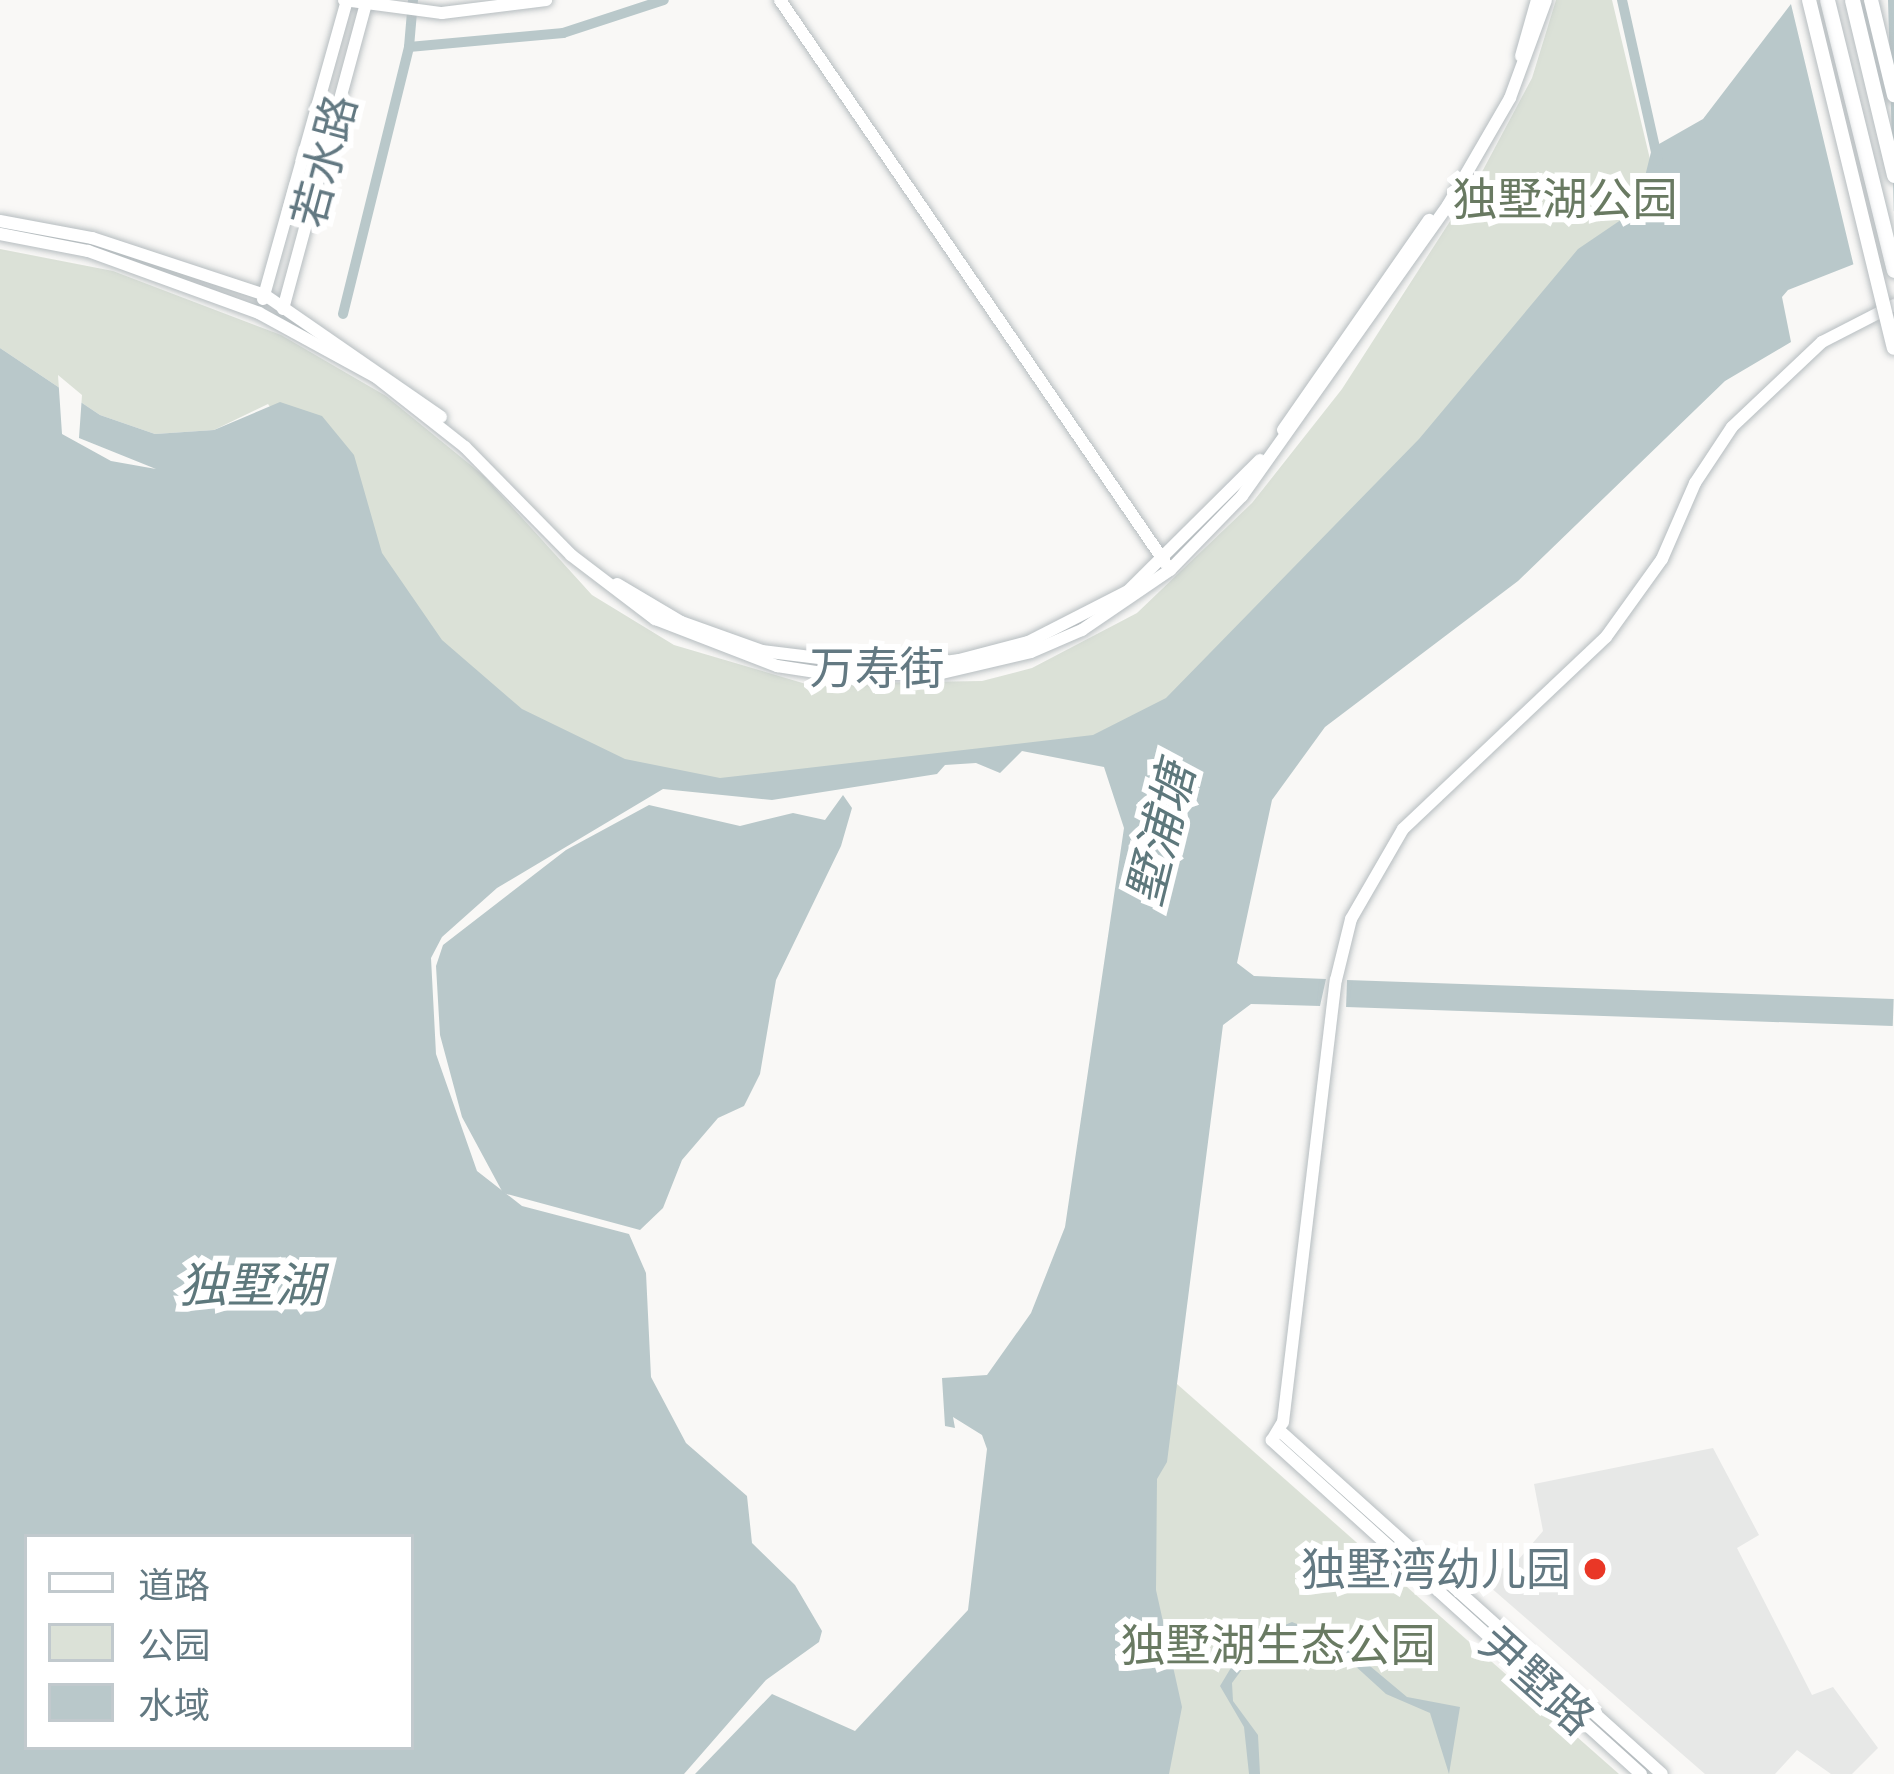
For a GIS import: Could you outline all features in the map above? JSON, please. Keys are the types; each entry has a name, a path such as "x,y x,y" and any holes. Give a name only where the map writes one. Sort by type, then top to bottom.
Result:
{"highway":[{"path":"1826,0 1894,270"},
{"path":"1852,0 1894,175"}],"main road":[{"path":"1809,0 1894,347"},
{"path":"1871,0 1894,94"}],"street":[{"path":"346,0 428,13 546,0"},
{"name":"若水路","path":"260,313 346,0"},
{"path":"780,0 1167,566"},
{"name":"万寿街","path":"1167,566 1275,441 1437,208 1502,97 1537,0"},
{"name":"万寿街","path":"0,220 92,238 265,295 284,306 349,357 422,400 620,585 681,622 762,652 900,668 958,661 1072,624 1167,566 1242,496 1404,275 1510,98 1546,0"},
{"name":"若水路","path":"280,322 367,2"},
{"name":"万寿街","path":"0,234 88,251 314,333"},
{"path":"1276,1436 1336,980 1352,919 1402,829 1606,637 1661,559 1732,427 1822,342 1894,305"},
{"name":"尹墅路","path":"1276,1436 1641,1774"},
{"name":"尹墅路","path":"1276,1436 1662,1774"}],"shaded area":[{"path":"1713,1448 1759,1535 1737,1548 1812,1695 1833,1687 1878,1748 1852,1774 1831,1774 1797,1750 1775,1774 1705,1774 1482,1580 1519,1559 1543,1531 1534,1484"}],"green space":[{"name":"独墅湖公园","path":"1556,0 1612,0 1659,197 1131,744 1043,743 828,774 701,780 599,756 495,698 443,650 268,404 214,430 155,434 100,415 0,348 0,249 113,271 281,335 386,396 484,476 592,595 674,645 806,684 982,681 1032,668 1137,613 1252,503 1342,389 1483,170 1532,78"},
{"name":"独墅湖生态公园","path":"1177,1384 1619,1774 1157,1774 1138,1571 1163,1418"}],"water":[{"name":"独墅湖","path":"1794,0 1894,0 1894,211 1875,216 1872,257 1788,290 1782,297 1791,342 1725,381 1518,581 1325,727 1272,800 1237,963 1254,976 1326,979 1320,1006 1251,1004 1223,1025 1167,1462 1157,1479 1156,1590 1182,1707 1169,1774 695,1774 772,1694 855,1731 968,1610 987,1449 982,1435 953,1417 955,1428 945,1426 942,1378 987,1375 1031,1313 1065,1227 1124,828 1104,767 1022,751 1000,773 976,763 945,765 937,774 772,800 663,789 497,888 442,937 431,958 436,1054 477,1171 522,1206 629,1234 646,1273 651,1377 686,1443 747,1496 752,1543 795,1585 822,1631 819,1642 766,1680 684,1774 0,1774 0,348 100,415 155,434 214,430 280,402 322,416 354,455 382,553 442,640 522,709 625,759 720,778 1093,735 1166,698 1419,439 1578,249 1637,209 1652,148 1703,119"},
{"path":"843,795 852,808 841,846 776,980 760,1074 744,1106 718,1118 682,1160 663,1208 640,1230 503,1193 462,1117 440,1035 436,966 443,945 566,850 649,805 740,826 793,813 825,820"},
{"path":"1347,980 1894,999 1893,1026 1346,1007"},
{"path":"1292,1622 1340,1641 1407,1697 1460,1707 1449,1774 1430,1713 1386,1694 1330,1643 1296,1634 1259,1646 1232,1683 1233,1701 1258,1735 1260,1774 1249,1774 1244,1727 1220,1686 1247,1641"}],"pier":[{"path":"1790,0 1888,0 1894,218 1881,220 1876,262 1855,271"},
{"path":"58,375 82,395 79,438 156,469 111,461 62,434"}],"waterway":[{"path":"343,314 409,47 413,0"},
{"path":"409,47 563,33 664,0"},
{"path":"1622,0 1658,161"}],"place":[{"name":"独墅湾幼儿园","path":"1595,1569"}],"water label":[{"name":"墅浦塘","path":"1160,834"}]}
